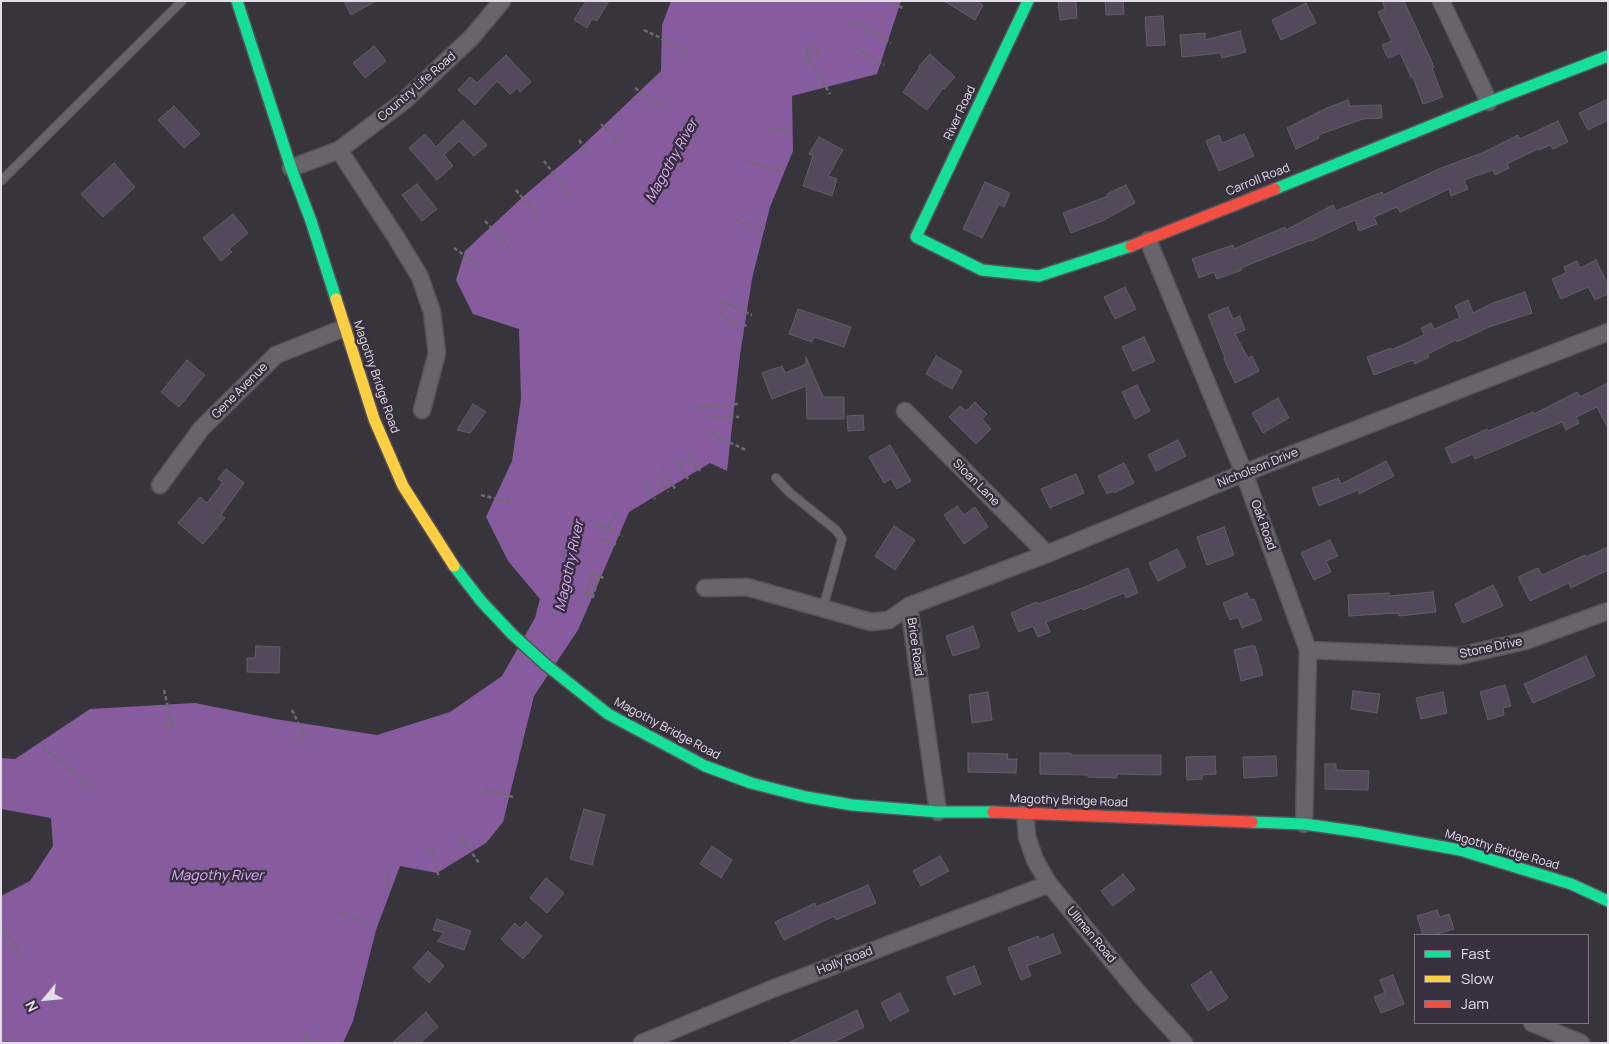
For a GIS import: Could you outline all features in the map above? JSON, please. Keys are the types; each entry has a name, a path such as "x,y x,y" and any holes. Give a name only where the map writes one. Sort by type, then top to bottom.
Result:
{"main road":[{"name":"Magothy Bridge Road","path":"237,1 291,168 311,221 374,419 403,486 456,569 481,601 512,634 608,714 705,766 751,784 806,797 834,802 938,812 1025,812 1304,824 1460,850 1571,884 1608,901"},
{"name":"River Road","path":"916,237 1028,1"},
{"name":"Carroll Road","path":"916,237 982,270 1039,276 1148,240 1608,56"}],"street":[{"name":"Country Life Road","path":"291,168 339,150 404,101 472,37 502,1"},
{"path":"1441,1 1489,102"},
{"path":"339,150 398,238 420,277 432,312 438,354 422,410"},
{"name":"Oak Road","path":"1148,240 1244,474 1308,650 1304,824"},
{"name":"Gene Avenue","path":"160,486 201,429 276,355 344,328"},
{"name":"Nicholson Drive","path":"909,606 1047,554 1244,474 1608,332"},
{"name":"Sloan Lane","path":"905,411 1047,554"},
{"name":"Brice Road","path":"705,588 747,587 871,622 889,620 909,606 938,812"},
{"name":"Stone Drive","path":"1308,650 1459,656 1525,641 1608,611"},
{"name":"Ullman Road","path":"1025,812 1027,837 1035,860 1049,884 1141,996 1184,1043"},
{"name":"Holly Road","path":"642,1043 772,989 1049,884"},
{"path":"1534,1024 1560,1039 1581,1043"}],"lane":[{"path":"1,180 182,1"},
{"path":"776,478 836,530 842,539 823,608"}],"path":[{"path":"887,1 903,8"},
{"path":"852,20 890,43"},
{"path":"644,30 687,51 683,59"},
{"path":"820,58 814,46 805,52 830,94"},
{"path":"856,47 884,65"},
{"path":"635,88 664,108"},
{"path":"601,124 617,142 623,136"},
{"path":"772,128 789,131"},
{"path":"579,140 589,155"},
{"path":"745,160 782,172"},
{"path":"544,161 570,195"},
{"path":"516,190 535,213 539,211"},
{"path":"736,220 766,229"},
{"path":"485,221 510,248"},
{"path":"454,248 478,265 480,261"},
{"path":"721,301 752,315"},
{"path":"719,314 747,326"},
{"path":"695,407 738,404"},
{"path":"710,417 739,416"},
{"path":"712,434 746,450"},
{"path":"689,453 700,470"},
{"path":"676,460 688,479"},
{"path":"662,469 676,490"},
{"path":"657,475 668,492"},
{"path":"643,482 655,499"},
{"path":"481,495 512,503"},
{"path":"608,529 616,513"},
{"path":"599,525 623,536"},
{"path":"600,539 618,545"},
{"path":"599,576 593,597 585,595 592,573 604,578"},
{"path":"164,690 172,725 164,726"},
{"path":"292,710 305,737 294,740"},
{"path":"43,747 90,786"},
{"path":"484,789 513,797"},
{"path":"461,838 479,863"},
{"path":"427,852 432,851 439,878"},
{"path":"386,872 390,890"},
{"path":"339,912 369,925"},
{"path":"1,926 18,950"},
{"path":"302,1036 310,1043"}],"water":[{"name":"Magothy River","path":"671,1 901,1 877,74 792,96 793,151 770,207 752,279 740,355 727,471 710,463 629,512 578,630 534,696 503,822 486,843 437,873 400,866 376,930 353,1021 343,1043 1,1043 1,896 30,881 53,846 51,818 1,809 1,758 15,759 90,709 195,703 275,719 377,735 450,712 502,676 535,618 540,599 508,561 486,517 512,461 521,399 519,329 473,314 456,280 465,251 526,194 578,150 661,71 662,25"}],"building":[{"path":"344,1 376,1 351,15"},
{"path":"586,1 609,1 597,21 592,19 587,28 574,20"},
{"path":"944,1 976,1 983,5 975,20"},
{"path":"1058,1 1076,1 1077,18 1060,20"},
{"path":"1105,1 1123,1 1124,14 1106,15"},
{"path":"1382,1 1404,1 1434,67 1432,68 1443,97 1423,104 1413,77 1411,77 1400,53 1388,58 1382,45 1392,41 1378,12 1385,9"},
{"path":"1306,3 1316,23 1281,40 1272,20"},
{"path":"1163,16 1165,45 1147,46 1145,17"},
{"path":"1240,31 1246,52 1222,58 1220,53 1182,57 1180,35 1205,33 1205,40"},
{"path":"374,46 386,61 365,78 353,63"},
{"path":"930,54 955,77 943,88 927,110 903,92 919,66"},
{"path":"506,55 531,82 520,92 517,88 510,94 497,81 475,105 458,90 470,77 477,83"},
{"path":"1608,99 1608,120 1588,130 1579,113"},
{"path":"1348,100 1350,106 1381,105 1382,118 1363,119 1318,135 1319,138 1296,149 1287,128"},
{"path":"174,106 200,134 184,148 158,120"},
{"path":"463,120 487,145 474,156 459,141 444,155 453,166 437,180 409,148 425,134 436,147"},
{"path":"1558,121 1568,142 1553,149 1550,145 1538,149 1507,164 1509,168 1495,175 1493,170 1464,180 1468,189 1451,196 1449,189 1400,212 1397,207 1374,217 1377,224 1359,231 1355,220 1311,241 1217,279 1214,272 1199,278 1192,259 1233,245 1234,249 1285,227 1286,230 1333,205 1336,211 1382,192 1383,195 1441,168 1482,153 1518,135 1520,139"},
{"path":"1244,134 1254,156 1219,171 1206,141 1219,135 1222,143"},
{"path":"819,137 843,150 828,176 837,179 832,196 803,186 813,156 809,154"},
{"path":"114,163 135,187 103,217 81,194"},
{"path":"985,182 1010,193 1004,207 999,204 982,238 963,229"},
{"path":"417,184 437,209 422,221 402,195"},
{"path":"1126,185 1135,203 1102,221 1071,233 1063,213 1108,196 1107,194"},
{"path":"233,214 248,233 229,249 232,252 221,261 203,238"},
{"path":"1596,260 1608,285 1608,294 1595,300 1588,287 1561,299 1552,279 1566,273 1564,267 1577,261 1580,268"},
{"path":"1125,287 1136,309 1115,319 1104,297"},
{"path":"1525,292 1532,313 1489,327 1457,342 1456,340 1428,354 1429,357 1415,364 1413,360 1374,375 1367,357 1391,348 1391,350 1424,335 1421,328 1431,323 1434,329 1460,318 1455,306 1468,300 1473,313 1493,303"},
{"path":"1228,307 1233,319 1240,316 1245,330 1235,334 1248,358 1252,356 1259,371 1235,383 1208,315"},
{"path":"798,309 851,327 844,347 814,337 812,342 789,334"},
{"path":"1144,337 1155,361 1133,371 1122,347"},
{"path":"936,356 962,371 952,389 926,374"},
{"path":"806,357 823,397 844,397 844,419 807,419 806,386 772,399 762,373 782,366 785,373 806,364"},
{"path":"187,360 205,375 179,407 161,392"},
{"path":"1608,383 1608,428 1597,407 1576,417 1579,423 1566,430 1562,422 1475,459 1473,454 1452,463 1445,448 1487,429 1488,431 1533,412 1534,414 1577,392 1580,397"},
{"path":"1137,385 1150,411 1135,419 1122,392"},
{"path":"1278,398 1289,418 1263,433 1252,413"},
{"path":"975,402 987,414 982,419 991,429 976,444 949,417 960,406 966,411"},
{"path":"473,404 486,412 470,433 457,430"},
{"path":"863,415 864,430 848,431 847,416"},
{"path":"1178,440 1186,456 1156,471 1148,455"},
{"path":"890,445 911,481 897,489 891,479 884,483 869,457"},
{"path":"1386,461 1394,476 1359,494 1358,490 1319,506 1312,488 1338,478 1341,484"},
{"path":"1124,463 1134,483 1114,493 1113,491 1107,494 1098,476"},
{"path":"226,469 244,483 221,515 225,518 203,544 178,523 200,497 207,503 223,482 218,479"},
{"path":"1076,474 1084,493 1050,508 1041,489"},
{"path":"957,506 964,515 975,507 988,527 964,544 944,515"},
{"path":"894,526 915,540 895,570 875,556"},
{"path":"1224,527 1234,555 1207,565 1197,537"},
{"path":"1330,540 1338,556 1326,561 1331,572 1314,580 1301,553"},
{"path":"1608,547 1608,570 1571,588 1569,583 1530,601 1518,577 1538,568 1542,575 1585,555 1586,557"},
{"path":"1177,549 1186,567 1158,581 1149,563"},
{"path":"1128,568 1138,593 1126,598 1124,593 1083,610 1082,608 1046,622 1050,632 1038,637 1033,626 1019,632 1011,613 1037,602 1038,604 1085,587"},
{"path":"1493,585 1503,606 1463,623 1455,604"},
{"path":"1433,592 1436,612 1399,616 1398,613 1349,616 1348,595 1389,593 1389,596"},
{"path":"1247,593 1250,600 1254,599 1262,620 1242,628 1238,617 1230,620 1223,603"},
{"path":"973,626 980,647 953,656 946,636"},
{"path":"256,646 280,647 279,673 247,672 247,658 255,658"},
{"path":"1255,646 1263,675 1241,681 1234,650"},
{"path":"1586,656 1595,676 1533,703 1524,684"},
{"path":"1505,685 1511,706 1503,708 1504,715 1488,720 1480,692"},
{"path":"1353,691 1380,694 1377,713 1351,709"},
{"path":"988,692 992,720 972,723 969,695"},
{"path":"1443,692 1447,713 1421,719 1416,698"},
{"path":"968,753 1008,754 1007,759 1017,759 1016,773 968,772"},
{"path":"1040,753 1161,755 1161,775 1117,774 1117,778 1040,774"},
{"path":"1215,756 1216,774 1202,775 1202,779 1187,780 1186,757"},
{"path":"1276,756 1277,776 1244,778 1243,757"},
{"path":"1325,764 1336,764 1336,770 1369,771 1368,790 1325,789"},
{"path":"584,809 605,815 592,865 570,859"},
{"path":"712,846 732,860 721,878 700,864"},
{"path":"940,856 949,871 921,886 913,871"},
{"path":"1123,874 1135,889 1113,906 1101,891"},
{"path":"546,878 564,893 547,913 530,898"},
{"path":"868,885 876,903 836,920 834,916 784,940 775,922 815,903 816,907"},
{"path":"1437,910 1440,917 1449,914 1454,929 1437,934 1423,934 1417,916"},
{"path":"437,919 471,931 464,950 437,941 444,933 433,930"},
{"path":"526,922 542,936 523,959 501,939 515,923 520,928"},
{"path":"1053,934 1061,953 1027,966 1031,976 1021,980 1008,948 1038,936 1039,940"},
{"path":"428,951 444,966 429,983 413,968"},
{"path":"974,966 981,984 954,995 946,977"},
{"path":"1211,971 1228,998 1208,1011 1191,985"},
{"path":"1393,975 1404,1004 1381,1013 1374,997 1385,993 1380,980"},
{"path":"900,993 909,1011 890,1021 881,1003"},
{"path":"857,1010 864,1027 832,1043 788,1043"},
{"path":"426,1012 438,1027 420,1043 392,1043"}],"traffic: fast":[{"path":"237,1 336,299"},
{"path":"1028,1 916,237 982,270 1039,276 1131,246"},
{"path":"1275,189 1608,56"},
{"path":"454,566 481,601 512,634 545,664 608,714 705,766 751,783 806,797 852,805 938,812 993,812"},
{"path":"1252,822 1304,824 1460,850 1571,884 1608,901"}],"traffic: slow":[{"path":"336,299 374,419 403,486 454,566"}],"traffic: jam":[{"path":"1131,246 1275,189"},
{"path":"993,812 1252,822"}]}
